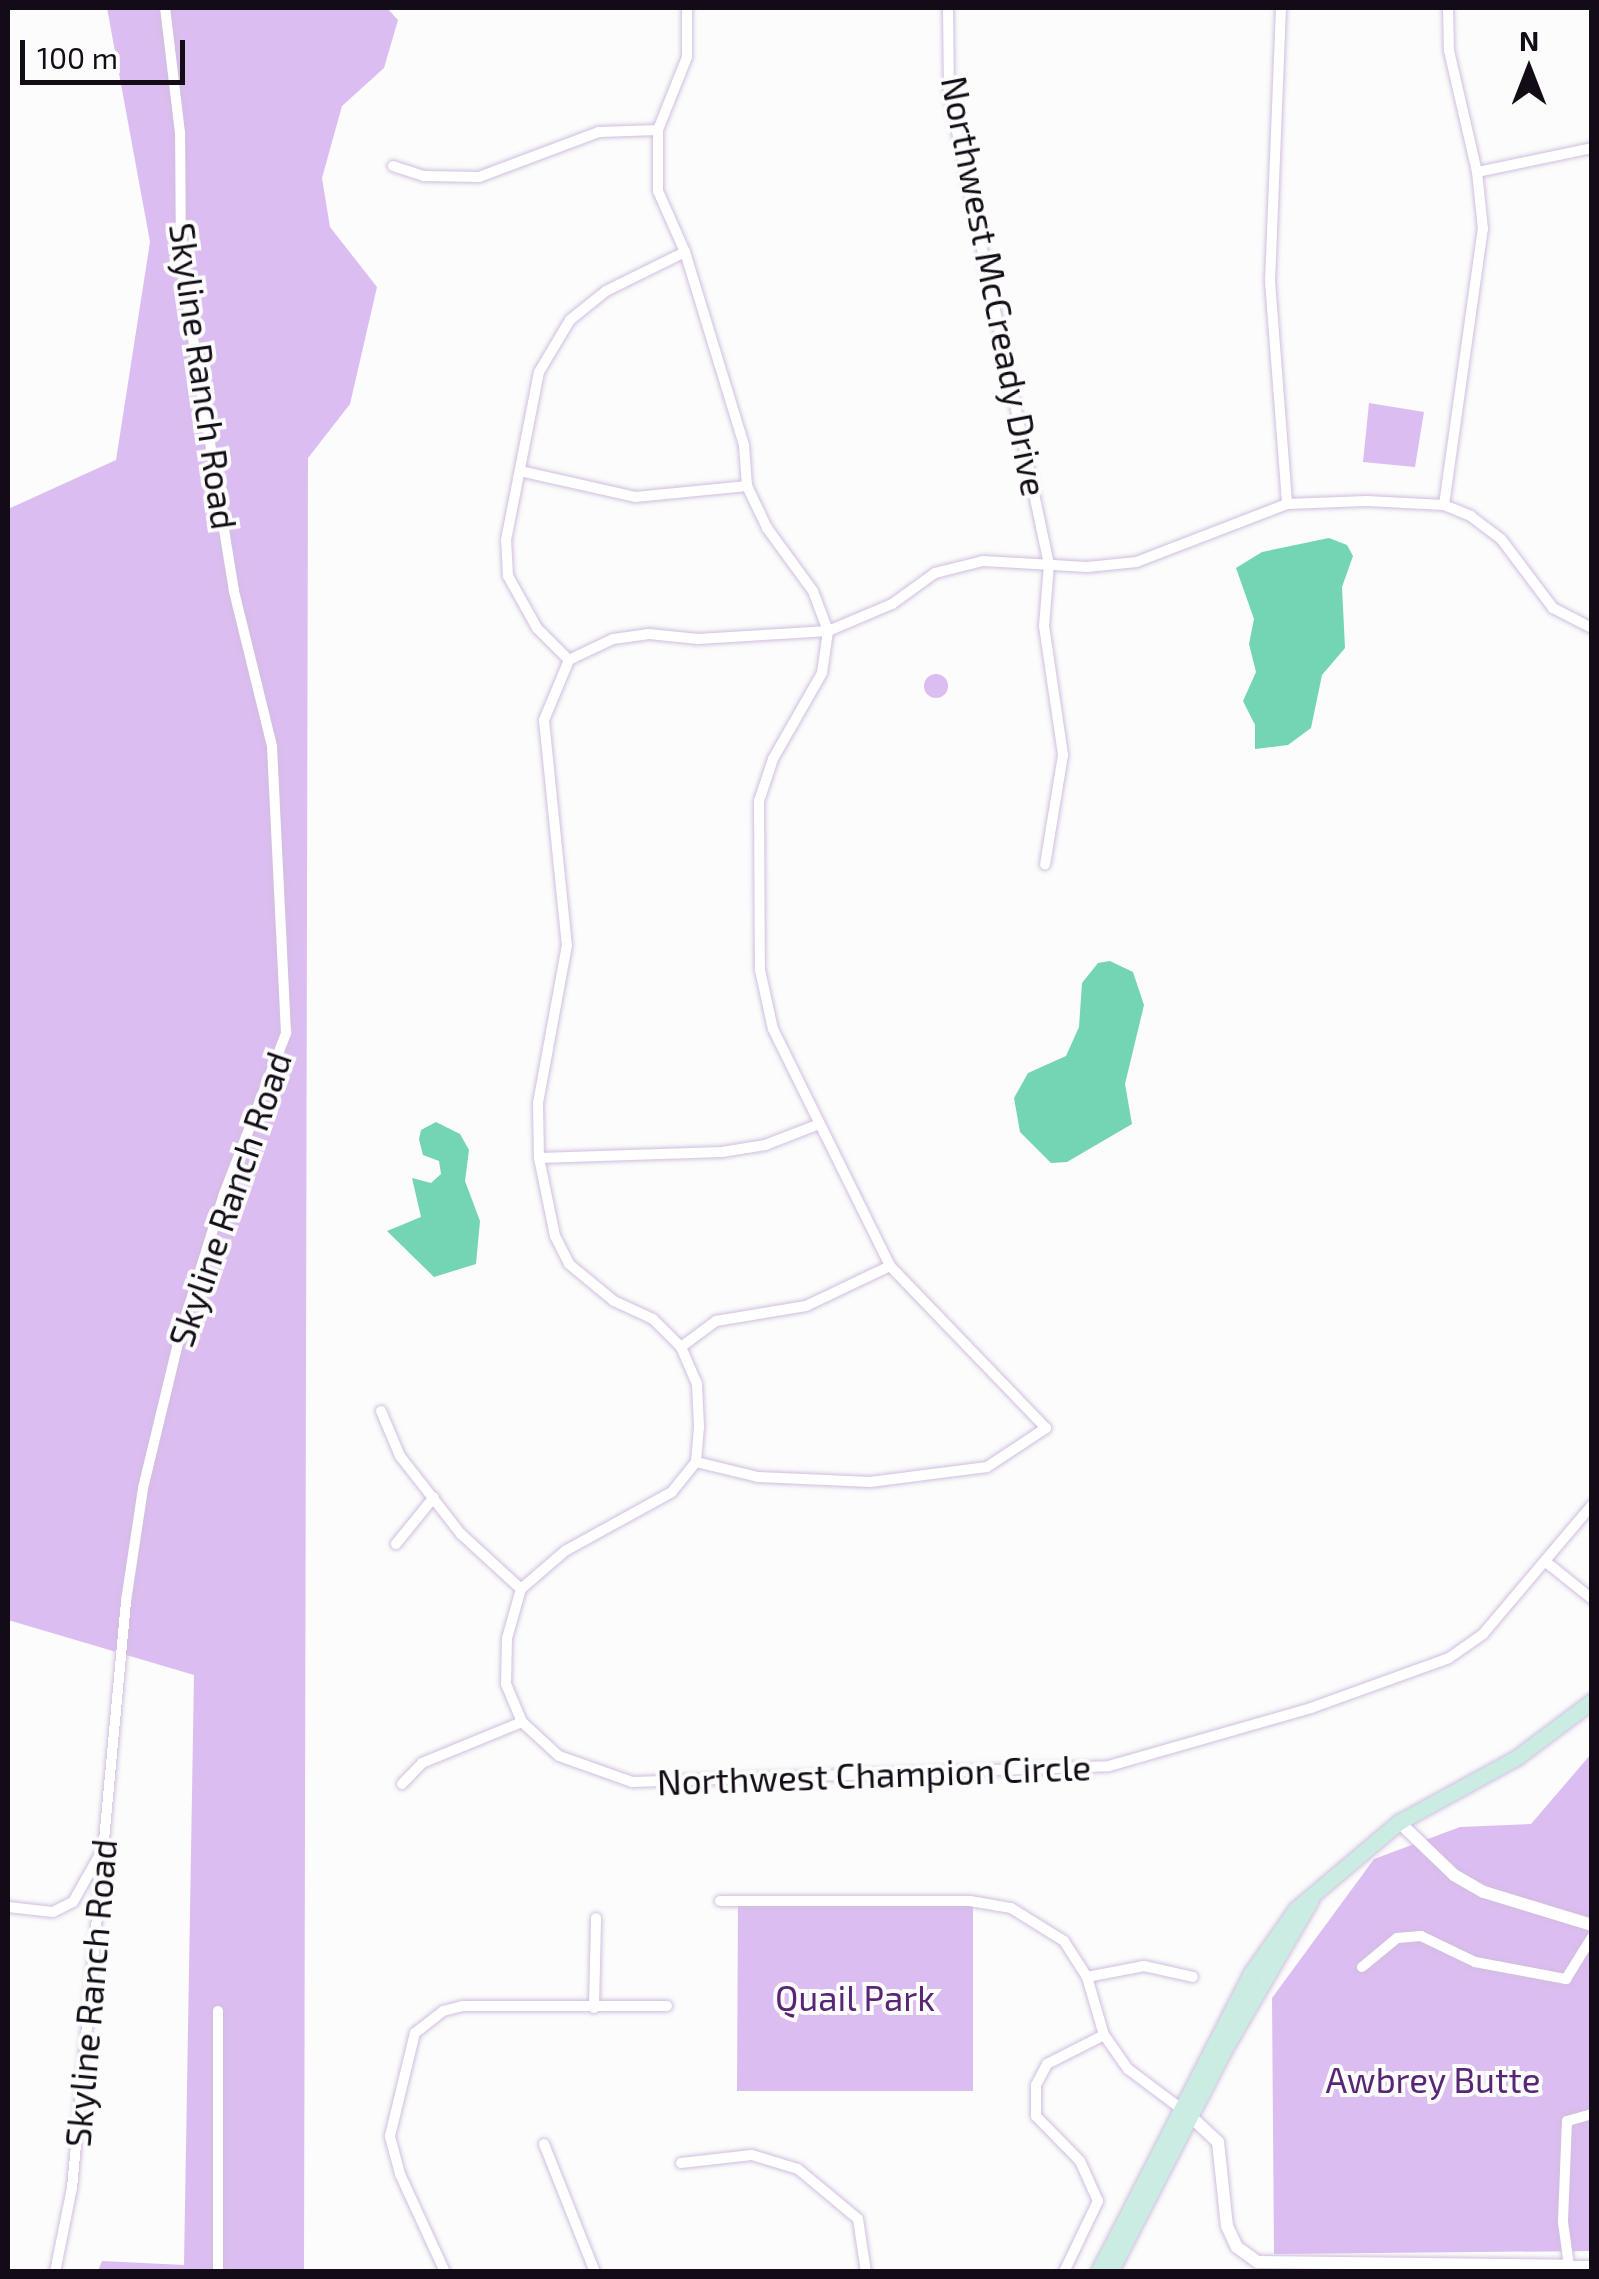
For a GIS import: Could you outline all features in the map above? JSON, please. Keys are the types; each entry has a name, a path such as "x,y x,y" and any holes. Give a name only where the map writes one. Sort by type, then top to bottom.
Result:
{"main road":[{"path":"1098,2272 1186,2112 1311,1900 1398,1822 1516,1758 1592,1701"},
{"path":"1110,2272 1186,2112"}],"street":[{"name":"Skyline Ranch Road","path":"55,2272 72,2188 126,1602 144,1488 185,1317 286,1033 272,746 234,591 181,262 180,133 165,8"},
{"path":"687,8 687,57 658,130 658,191 685,252 744,445 747,486 767,528 814,591 828,631 822,673 772,759 759,802 760,970 773,1030 890,1266 1046,1428 988,1466 870,1482 758,1476 696,1462"},
{"name":"Northwest McCready Drive","path":"948,8 949,94 1049,564 1044,626 1063,755 1045,865"},
{"path":"1281,8 1270,282 1287,504"},
{"path":"1444,504 1482,235 1477,172 1449,51 1448,8"},
{"path":"393,166 424,176 478,176 599,132 658,130"},
{"path":"1477,172 1592,148"},
{"path":"569,660 537,628 508,576 506,540 538,372 551,344 606,292 685,252"},
{"path":"520,471 635,496 747,486"},
{"path":"381,1411 387,1436 461,1534 521,1590 565,1551 672,1492 696,1462 697,1384 681,1346 653,1320 614,1301 570,1264 555,1236 539,1158 538,1103 566,944 544,720 569,660 613,638 649,634 698,639 828,631 892,604 935,572 983,560 1049,564 1138,562 1287,504 1444,504 1501,539 1564,618 1592,628"},
{"path":"539,1158 722,1152 765,1145 818,1125"},
{"path":"681,1346 716,1321 806,1306 890,1266"},
{"path":"396,1544 434,1497"},
{"name":"Northwest Champion Circle","path":"521,1590 507,1638 506,1684 522,1722 559,1756 632,1782 1110,1766 1311,1708 1448,1658 1482,1634 1592,1505"},
{"path":"1546,1562 1592,1599"},
{"path":"402,1784 422,1764 522,1722"},
{"path":"1398,1822 1454,1875 1484,1892 1592,1925"},
{"path":"8,1907 53,1912 73,1902 104,1847"},
{"path":"720,1901 988,1903 1037,1920 1064,1941 1087,1976 1104,2036 1128,2069 1186,2112 1218,2142 1230,2236 1258,2262 1570,2269 1592,2266"},
{"path":"594,2008 596,1918"},
{"path":"1362,1967 1397,1938 1421,1936 1475,1962 1566,1979 1592,1938"},
{"path":"1087,1976 1144,1966 1192,1976"},
{"path":"444,2272 400,2174 390,2136 416,2033 426,2021 463,2006 667,2006"},
{"path":"218,2010 218,2272"},
{"path":"1064,2272 1098,2202 1080,2161 1036,2116 1036,2085 1047,2064 1104,2036"},
{"path":"1570,2269 1567,2122 1592,2114"},
{"path":"544,2144 596,2272"},
{"path":"680,2163 752,2155 798,2169 858,2219 866,2272"}],"green space":[{"path":"107,8 387,8 398,20 384,68 342,106 322,178 330,227 377,287 350,404 308,458 304,2271 98,2271 102,2261 184,2265 194,1675 8,1620 8,509 116,460 150,242"},
{"path":"1369,403 1424,412 1415,467 1363,462"},
{"path":"936,674 948,686 936,698 924,686"},
{"name":"Awbrey Butte","path":"1591,1754 1591,2251 1274,2254 1272,1998 1374,1859 1460,1827 1531,1824"},
{"name":"Quail Park","path":"738,1903 973,1903 973,2091 737,2091"}],"shaded area":[{"path":"1329,538 1347,545 1353,556 1342,587 1345,648 1322,675 1311,728 1288,745 1255,749 1255,725 1243,701 1256,672 1249,644 1254,619 1236,568 1262,552"},
{"path":"1110,961 1133,972 1144,1005 1125,1084 1132,1124 1067,1162 1051,1163 1020,1132 1014,1098 1028,1073 1066,1056 1079,1027 1082,983 1098,963"},
{"path":"436,1122 460,1134 469,1150 465,1181 480,1221 476,1264 434,1277 387,1231 421,1217 412,1178 431,1183 441,1174 439,1161 423,1155 419,1139 421,1130"}]}
